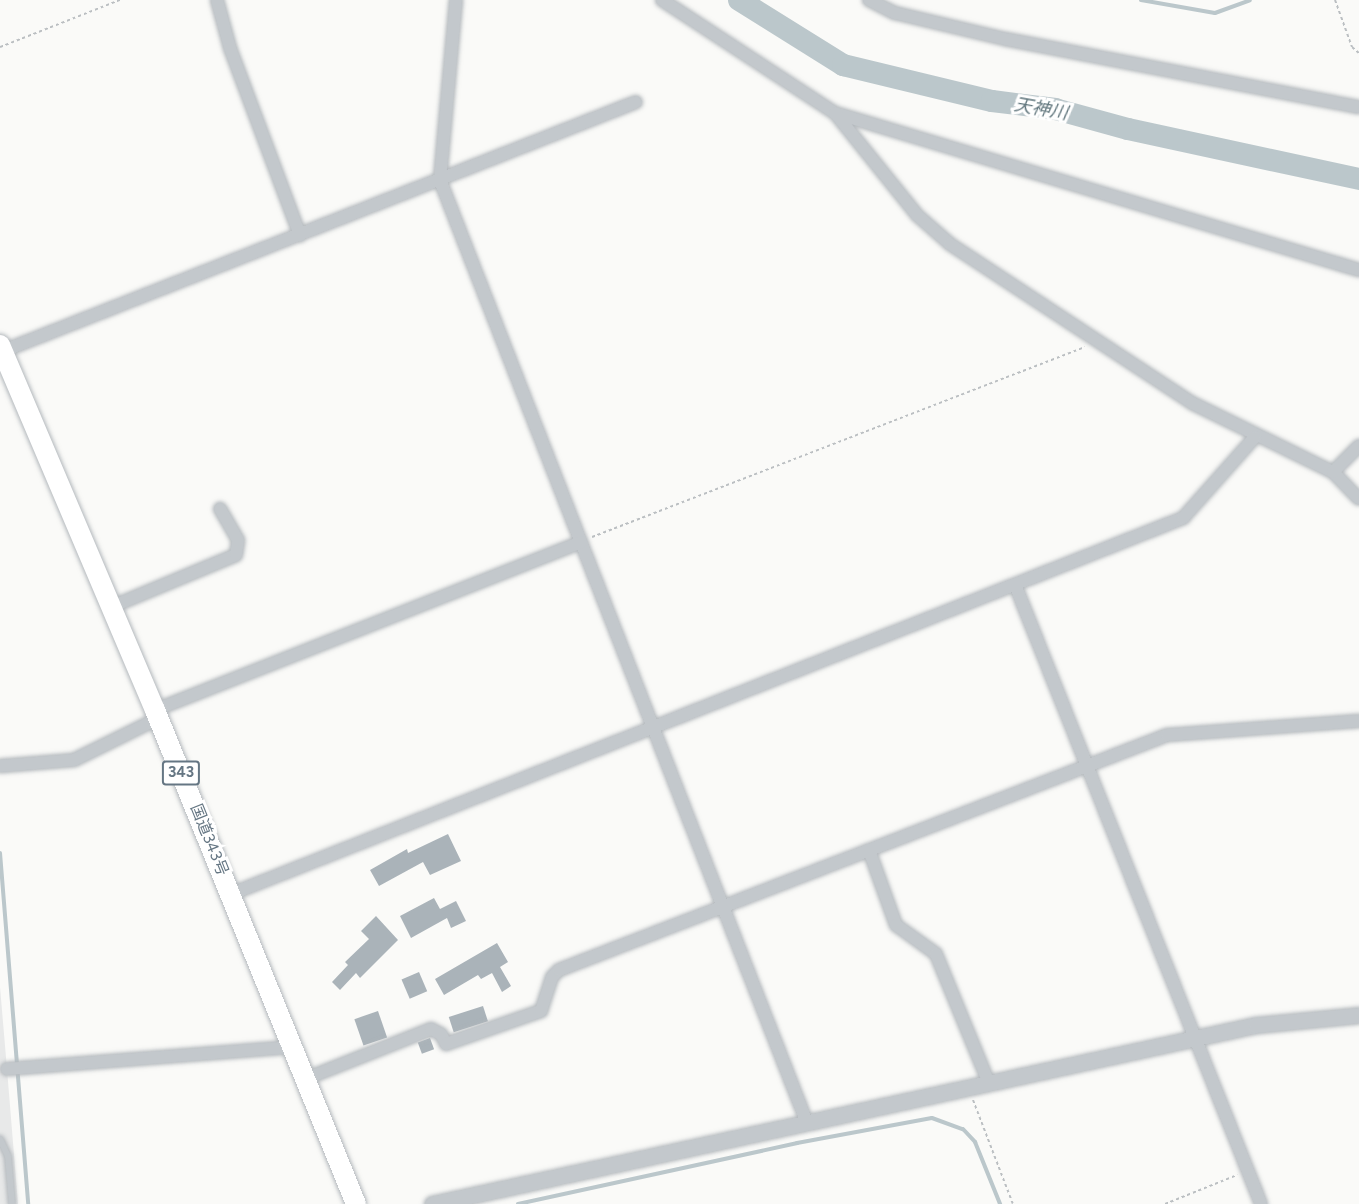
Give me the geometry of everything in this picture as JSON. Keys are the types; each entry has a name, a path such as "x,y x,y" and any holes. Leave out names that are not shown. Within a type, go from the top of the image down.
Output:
{"highway":[{"name":"国道343号","path":"1,348 157,714 356,1204"}],"street":[{"path":"217,0 230,48 300,235"},
{"path":"456,0 440,180 807,1123"},
{"path":"662,0 835,113 1359,270"},
{"path":"870,0 895,13 1005,39 1359,107"},
{"path":"1,348 300,235 636,102"},
{"path":"835,113 917,215 950,244 1101,340 1192,403 1255,437 1333,472 1359,499"},
{"path":"231,894 653,726 1016,587 1183,518 1255,437"},
{"path":"1333,472 1359,446"},
{"path":"111,607 236,555 238,540 220,510"},
{"path":"0,766 74,760 157,714 581,542"},
{"path":"1016,587 1085,767 1261,1204"},
{"path":"305,1079 431,1029 441,1034 446,1044 541,1011 548,1001 552,977 559,969 1167,735 1359,721"},
{"path":"869,850 896,925 936,954 989,1083"},
{"path":"432,1204 1266,1023 1359,1015"},
{"path":"3,1069 292,1047"}],"lane":[{"path":"0,1139 8,1156 12,1204"}],"path":[{"path":"0,47 120,0"},
{"path":"1335,0 1352,47 1359,53"},
{"path":"581,542 1101,340"},
{"path":"969,1088 1013,1204"},
{"path":"1165,1204 1248,1171"}],"shaded area":[{"path":"0,987 7,1069 18,1204 0,1204"}],"building":[{"path":"448,834 461,861 430,875 423,862 379,886 370,870 407,849 408,853"},
{"path":"434,898 440,909 456,901 466,921 451,928 447,918 411,938 400,916"},
{"path":"376,916 398,940 360,978 356,973 340,990 332,982 348,965 345,962 369,939 361,931"},
{"path":"497,943 508,962 500,967 511,986 502,992 492,973 481,979 478,975 444,995 435,979"},
{"path":"419,972 427,991 410,999 402,979"},
{"path":"483,1006 488,1021 454,1032 449,1017"},
{"path":"378,1011 387,1037 363,1046 354,1019"},
{"path":"430,1038 434,1049 422,1054 418,1042"}],"waterway":[{"name":"天神川","path":"739,0 843,65 992,101 1055,109 1128,129 1359,179"},
{"path":"1141,0 1215,13 1250,0"},
{"path":"0,853 28,1204"},
{"path":"518,1204 797,1143 932,1118 963,1129 975,1142 1000,1204"}]}
